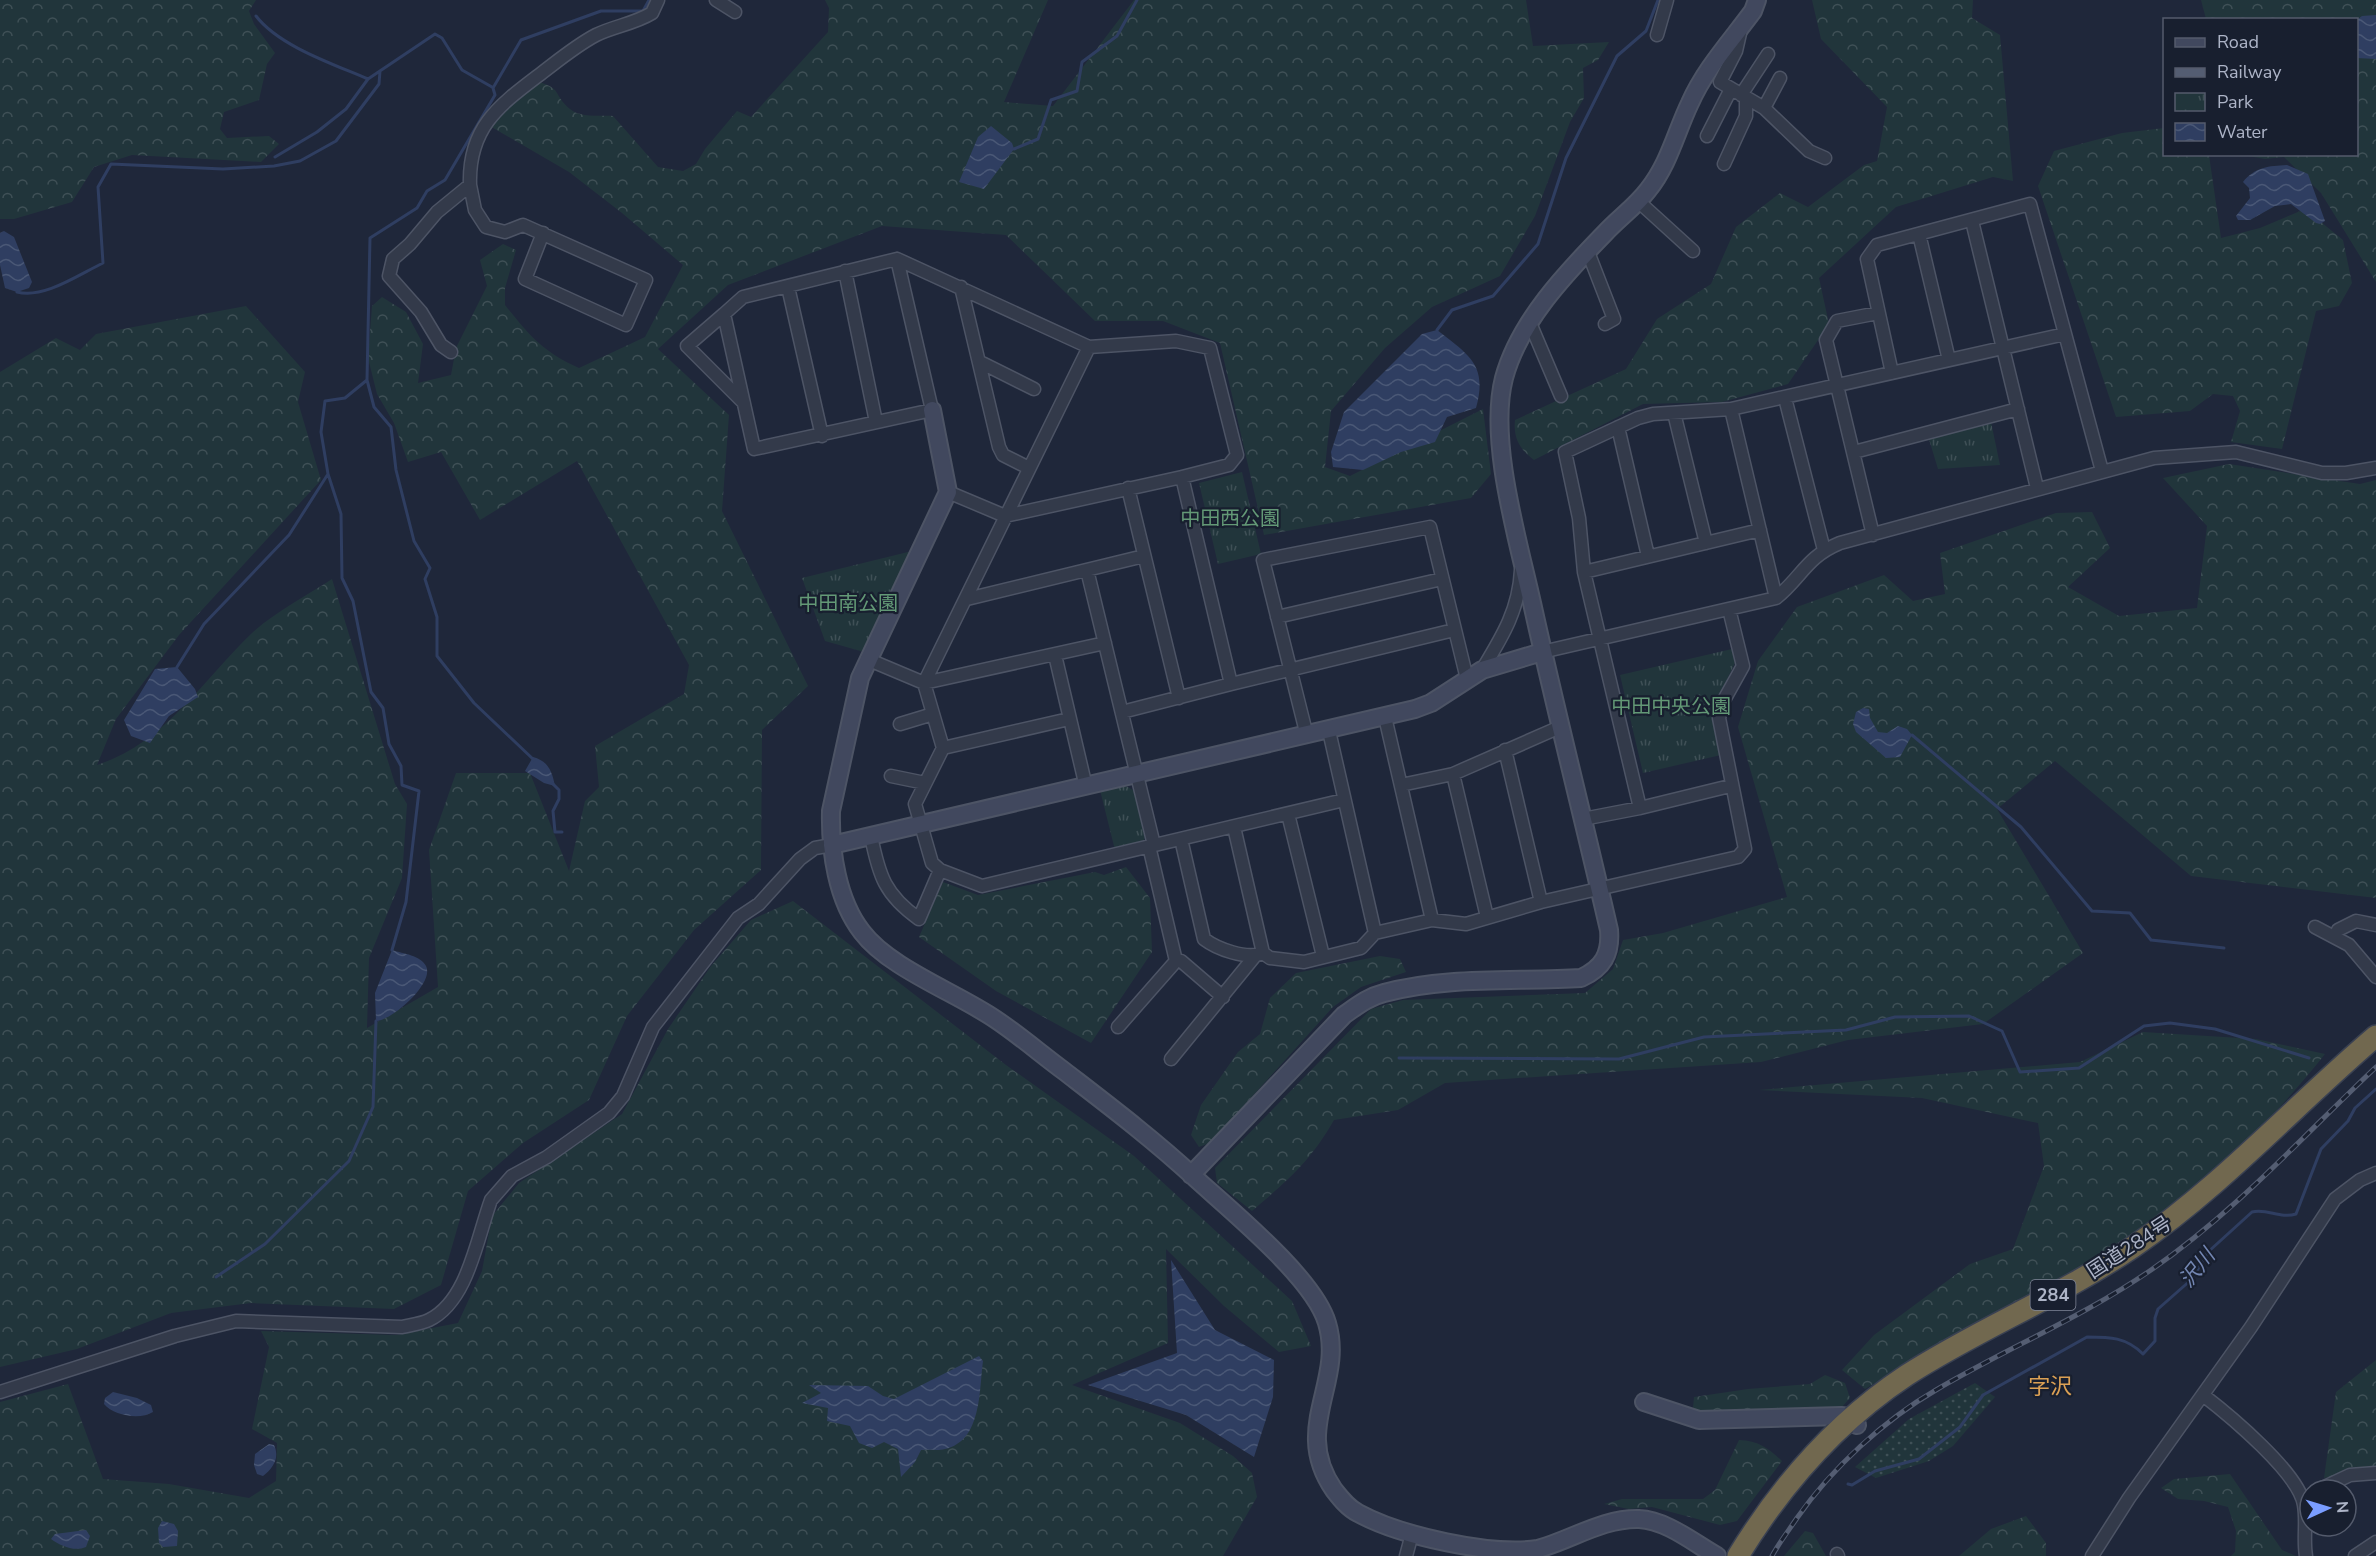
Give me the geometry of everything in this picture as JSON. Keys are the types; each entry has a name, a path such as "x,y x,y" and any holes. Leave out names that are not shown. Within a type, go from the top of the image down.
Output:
{"highway":[{"name":"国道284号","path":"1753,1556 1804,1480 1854,1422 1908,1375 2056,1294 2130,1249 2174,1218 2237,1165 2321,1083 2376,1036"},
{"name":"国道284号","path":"1738,1556 1790,1478 1831,1435 1910,1384 2090,1287 2174,1229 2241,1172 2376,1046"}],"street":[{"path":"543,233 525,279 626,325 646,280 543,233 523,225 505,232 486,228 475,210 470,186 470,167 481,132 497,107 593,37 652,13 658,0"},
{"path":"716,0 735,12"},
{"path":"1657,35 1667,0"},
{"path":"1191,1174 1344,1015 1364,1000 1383,993 1424,986 1581,978 1589,974 1607,957 1610,945 1599,889 1542,652 1522,557 1503,456 1499,418 1500,399 1509,363 1530,323 1588,252 1638,201 1664,166 1690,102 1710,68 1743,25 1757,0"},
{"path":"1743,25 1736,51 1720,82 1764,108 1809,151 1826,158"},
{"path":"1707,136 1768,54"},
{"path":"1764,108 1780,78"},
{"path":"1724,164 1746,116 1739,94"},
{"path":"451,352 441,345 421,312 389,276 393,259 411,244 437,212 470,186"},
{"path":"1638,201 1694,251"},
{"path":"1892,373 1867,259 1877,245 2030,204 2102,471"},
{"path":"1972,220 2037,488"},
{"path":"1919,234 1949,360"},
{"path":"1588,252 1614,319 1605,324"},
{"path":"897,259 932,410 948,492 867,659 854,703 831,812 832,845 846,904 862,932 879,950 996,1020 1090,1091 1191,1174 1301,1278 1319,1303 1328,1325 1329,1365 1315,1437 1318,1459 1326,1478 1354,1511 1412,1534 1484,1552 1517,1553 1542,1548 1604,1525 1639,1519 1654,1521 1669,1528 1717,1556"},
{"path":"744,402 687,346 743,297 897,259 1089,347 1176,341 1210,348 1237,455 1229,465 1005,516 948,492"},
{"path":"845,272 876,422"},
{"path":"788,287 822,436"},
{"path":"961,287 999,447 1003,455 1029,468"},
{"path":"1873,535 1826,340 1837,321 1878,313"},
{"path":"724,314 754,449 822,436 932,410"},
{"path":"1530,323 1560,396"},
{"path":"1640,808 1584,572 1579,518 1565,452 1638,418 1731,409 1839,387 2065,334"},
{"path":"1089,347 924,683 942,748 915,804 932,863 940,870 981,886 1344,800"},
{"path":"980,362 1034,389"},
{"path":"1785,398 1824,550"},
{"path":"1731,409 1776,598"},
{"path":"1854,452 2018,409"},
{"path":"1674,413 1706,543"},
{"path":"1618,427 1648,556"},
{"path":"0,1392 175,1336 236,1321 402,1327 429,1320 452,1302 463,1284 491,1200 500,1188 512,1176 555,1151 609,1113 623,1096 653,1027 738,918 759,904 800,859 815,848 1385,717 1431,703 1482,670 1542,652 1776,598 1787,589 1809,561 1824,550 2037,488 2154,458 2227,452 2263,457 2291,467 2322,472 2346,473 2376,468"},
{"path":"1182,477 1232,684"},
{"path":"1128,488 1179,698"},
{"path":"1307,736 1263,561 1430,527 1467,679"},
{"path":"1584,572 1760,530"},
{"path":"967,599 1144,556"},
{"path":"1482,670 1514,615 1522,557"},
{"path":"1087,570 1138,775 1176,961"},
{"path":"1277,617 1442,579"},
{"path":"1180,839 1204,939 1214,947 1304,962 1361,948 1375,933 1432,920 1466,924 1541,902 1738,857 1745,849 1730,786 1719,718 1724,700 1743,666 1729,609"},
{"path":"1122,712 1454,630"},
{"path":"867,659 924,683 1105,644"},
{"path":"1055,655 1086,787"},
{"path":"900,723 933,714"},
{"path":"1385,717 1432,920"},
{"path":"942,748 1069,719"},
{"path":"1401,785 1453,774 1560,727"},
{"path":"1329,730 1375,933"},
{"path":"1505,750 1541,902"},
{"path":"1453,774 1487,917"},
{"path":"891,776 925,783"},
{"path":"1583,819 1730,786"},
{"path":"1288,814 1323,956"},
{"path":"1233,826 1259,954"},
{"path":"871,836 878,870 888,892 900,906 920,919 940,870"},
{"path":"2338,930 2356,921 2376,925"},
{"path":"2315,927 2349,945 2376,977"},
{"path":"1171,1059 1259,954"},
{"path":"1176,961 1181,961 1224,997"},
{"path":"1118,1027 1176,961"},
{"path":"2092,1556 2129,1498 2203,1395 2335,1199 2361,1180 2376,1173"},
{"path":"2203,1395 2235,1420 2298,1487"},
{"path":"1644,1402 1699,1420 1854,1422"},
{"path":"2344,1478 2350,1475 2376,1473"},
{"path":"1406,1556 1412,1534"},
{"path":"2306,1538 2306,1556"},
{"path":"2355,1556 2376,1542"}],"green space":[{"path":"0,0 256,0 249,11 254,24 275,53 267,64 259,100 224,112 220,129 227,138 269,136 279,144 261,162 132,155 94,167 72,202 14,219 0,219"},
{"path":"825,0 1048,0 1004,102 1053,106 1134,0 1526,0 1533,46 1609,42 1598,60 1583,68 1584,98 1570,122 1535,216 1500,276 1432,307 1385,348 1331,411 1325,467 1350,476 1483,409 1491,474 1471,498 1264,535 1220,343 1163,321 1095,321 1006,235 882,226 728,285 658,349 729,415 722,511 808,686 762,730 761,870 694,930 627,1016 589,1100 523,1143 468,1191 441,1285 394,1309 251,1303 171,1313 77,1349 0,1367 0,372 56,338 80,350 96,334 246,306 305,372 298,402 321,480 179,635 116,719 97,765 143,742 182,708 261,625 332,579 395,784 407,804 402,878 369,958 367,1028 438,987 429,850 456,773 530,773 569,871 585,801 599,787 595,746 684,694 689,665 577,461 480,520 441,452 408,462 394,423 377,394 368,358 372,306 382,297 406,312 423,344 418,383 451,375 456,348 487,286 480,260 503,244 516,250 505,288 505,305 529,334 556,356 579,368 645,337 683,265 569,172 488,125 533,80 554,89 564,104 574,112 585,115 613,116 658,167 683,171 696,164 705,149 737,111 751,117 828,32 829,8"},
{"path":"1812,0 1973,0 1972,18 2000,35 2013,181 1993,177 1896,207 1819,278 1829,324 1788,384 1722,402 1643,404 1534,460 1518,443 1515,420 1626,369 1657,319 1711,284 1736,227 1780,193 1808,207 1864,165 1877,161 1887,107 1821,39"},
{"path":"2201,0 2376,0 2376,282 2321,193 2284,157 2265,159 2248,156 2358,156 2358,18 2206,18"},
{"path":"2163,128 2163,156 2209,156 2221,238 2260,228 2305,209 2343,240 2352,283 2339,306 2316,311 2282,449 2231,442 2240,411 2233,396 2213,394 2190,411 2116,417 2038,186 2054,151 2122,133"},
{"path":"1991,422 2000,465 1938,469 1928,436"},
{"path":"2229,464 2360,484 2376,480 2376,898 2191,876 2055,761 1997,809 2083,953 1983,1024 1848,1040 1761,1062 1445,1083 1398,1110 1334,1120 1298,1170 1252,1211 1217,1183 1215,1168 1371,1009 1403,1000 1585,993 1613,969 1623,940 1663,933 1787,897 1738,727 1758,661 1797,607 1884,575 1913,601 1945,594 1940,553 2056,513 2092,512 2110,548 2068,587 2119,616 2197,608 2207,526 2163,478"},
{"name":"中田西公園","path":"1242,472 1261,554 1218,564 1199,483"},
{"name":"中田南公園","path":"912,551 864,652 825,641 802,578"},
{"name":"中田中央公園","path":"1732,649 1735,663 1711,713 1721,755 1643,773 1620,675"},
{"path":"1126,786 1138,793 1147,834 1142,843 1115,850 1100,790"},
{"path":"1126,867 1150,898 1152,952 1091,1043 996,991 919,937 943,882 978,895 1095,872 1104,875"},
{"path":"793,901 1006,1065 1134,1156 1292,1301 1311,1346 1279,1352 1224,1306 1166,1249 1168,1343 1072,1385 1180,1423 1233,1456 1252,1473 1257,1497 1223,1556 0,1556 0,1402 68,1384 103,1479 169,1484 249,1498 276,1481 277,1443 252,1429 269,1347 261,1331 396,1335 458,1323 482,1271 492,1216 519,1183 622,1114 668,1029 711,966 751,920"},
{"path":"1380,956 1400,959 1406,972 1361,987 1333,1007 1210,1143 1199,1147 1191,1135 1201,1105 1238,1052 1260,1034 1270,998 1296,973"},
{"path":"2143,1032 2256,1039 2325,1054 2250,1138 2164,1211 2102,1254 1865,1389 1842,1370 1874,1335 1970,1264 2013,1249 2044,1166 2038,1123 1922,1098 1759,1090 2080,1062"},
{"path":"2376,1360 2376,1467 2324,1478 2336,1392"},
{"path":"1825,1375 1845,1383 1850,1398 1841,1408 1699,1414 1693,1408 1694,1397 1748,1389 1810,1384"},
{"path":"1975,1383 1995,1397 1953,1446 1929,1461 1876,1478 1855,1467 1909,1419"},
{"path":"1739,1440 1763,1446 1782,1461 1737,1521 1720,1525 1652,1507 1629,1509 1604,1504 1622,1499 1703,1499 1715,1490"},
{"path":"2230,1474 2282,1550 2296,1556 2231,1556 2235,1552 2236,1531 2228,1507 2204,1501 2178,1499 2161,1488 2174,1479"},
{"path":"2026,1516 2046,1543 2046,1556 1959,1556 1991,1529"},
{"path":"1805,1531 1813,1533 1826,1556 1784,1556"}],"water":[{"path":"2376,15 2376,59 2358,58 2358,19 2362,16"},
{"path":"991,126 1012,143 1014,149 984,189 959,182 978,137"},
{"path":"2287,165 2308,174 2325,221 2320,224 2316,223 2291,204 2275,206 2250,220 2238,220 2236,216 2250,198 2249,188 2243,182 2257,170"},
{"path":"4,231 14,237 32,282 29,288 17,292 5,288 0,265 0,233"},
{"path":"1437,330 1467,354 1473,362 1479,381 1476,408 1447,417 1435,442 1401,452 1363,470 1333,467 1331,452 1344,412 1422,334"},
{"path":"177,667 195,689 198,697 169,716 150,743 131,736 124,720 155,669"},
{"path":"1863,708 1869,709 1870,718 1878,732 1887,733 1898,726 1907,729 1912,735 1900,757 1886,758 1856,732 1853,724 1856,712"},
{"path":"533,757 548,767 555,786 544,783 525,771"},
{"path":"392,950 420,959 426,966 427,973 424,982 410,1000 391,1015 376,1021 375,993"},
{"path":"1171,1260 1215,1330 1274,1360 1273,1397 1254,1457 1186,1415 1088,1385 1177,1353"},
{"path":"979,1356 983,1361 979,1399 972,1425 966,1436 957,1444 945,1449 921,1450 915,1462 901,1477 898,1449 884,1442 872,1448 859,1443 850,1426 827,1421 828,1408 802,1403 821,1393 809,1385 868,1386 883,1396 894,1399"},
{"path":"113,1392 137,1398 151,1405 153,1412 141,1416 127,1416 108,1408 104,1404 105,1398"},
{"path":"269,1444 274,1445 276,1458 270,1470 263,1476 257,1474 254,1465 255,1454"},
{"path":"162,1521 174,1524 178,1531 177,1546 163,1547 159,1543 158,1528"},
{"path":"86,1530 90,1536 86,1547 77,1549 68,1547 51,1539 55,1534"}],"waterway":[{"path":"534,760 474,703 437,656 437,617 425,579 430,568 414,541 396,470 391,427 374,407 367,380 370,238 417,208 427,191 445,180 495,95 493,88 521,40 601,11 643,11 649,0"},
{"path":"1014,149 1038,139 1051,100 1077,91 1082,62 1117,36 1137,0"},
{"path":"1437,330 1452,310 1493,296 1538,244 1566,158 1617,56 1646,31 1658,0"},
{"path":"256,16 266,27 292,45 368,79"},
{"path":"275,157 317,132 346,109 368,79 435,34 442,38 462,70 492,87"},
{"path":"17,292 38,292 49,289 103,263 98,187 111,164 223,169 274,166 300,161 336,141 379,84 380,71"},
{"path":"177,667 204,624 289,535 328,474 321,432 325,401 345,398 367,380"},
{"path":"328,474 341,514 342,578 353,601 371,692 383,708 389,744 401,766 402,785 419,791 406,902 392,950"},
{"path":"1912,735 2021,827 2092,911 2130,913 2151,940 2224,948"},
{"path":"553,784 559,790 559,799 553,811 555,832 562,832"},
{"path":"1399,1058 1619,1059 1704,1037 1846,1030 1895,1017 1969,1016 2002,1031 2020,1072 2079,1068 2144,1026 2170,1023 2215,1029 2309,1058"},
{"path":"216,1277 265,1244 349,1161 373,1107 376,1021"},
{"name":"沢川","path":"1848,1484 1852,1485 1875,1471 1919,1459 1960,1427 1983,1395 2087,1337 2124,1341 2143,1354 2155,1341 2155,1318 2158,1309 2192,1279 2208,1252 2252,1212 2296,1214 2321,1149 2348,1121 2355,1108 2376,1089"}],"railway":[{"path":"1772,1556 1797,1518 1826,1481 1878,1430 1936,1390 2099,1303 2151,1270 2240,1199 2376,1067"}],"district":[{"name":"字沢","path":"2050,1386"}]}
